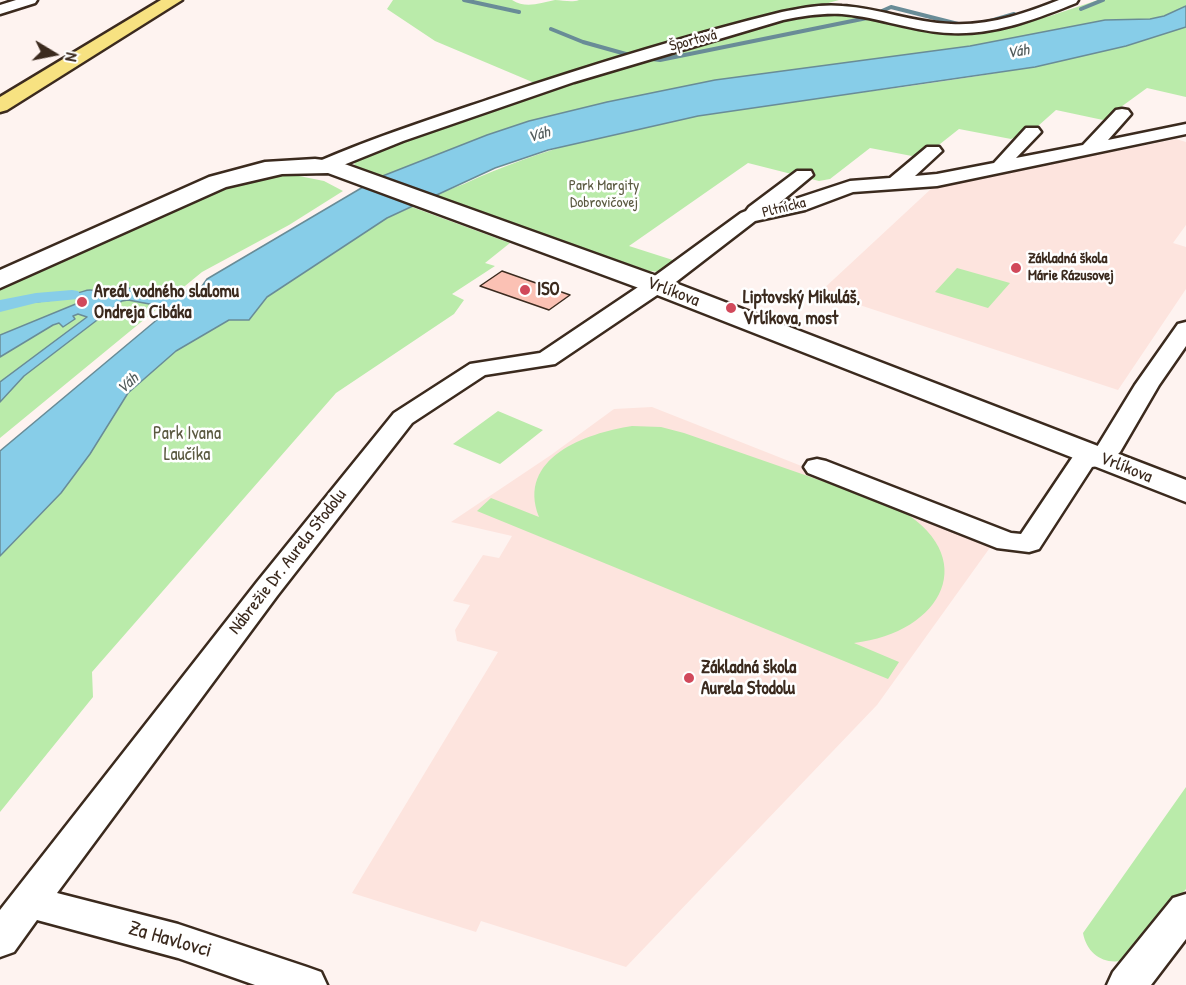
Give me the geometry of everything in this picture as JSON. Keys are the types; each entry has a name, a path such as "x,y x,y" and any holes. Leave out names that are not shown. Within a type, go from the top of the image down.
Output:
{"highway":[{"path":"0,92 151,0"},
{"path":"0,106 172,0"}],"street":[{"path":"0,10 30,0"},
{"name":"Športová","path":"324,166 354,153 546,84 621,61 797,14 862,5 917,25 962,30 1015,21 1071,0"},
{"path":"1089,149 1122,114"},
{"name":"Pltnícka","path":"656,285 748,217 798,206 850,187 937,180 1186,129"},
{"path":"999,169 1006,158 1032,132"},
{"path":"896,183 933,151"},
{"path":"0,280 219,181 262,170 324,166"},
{"name":"Vrlíkova","path":"324,166 460,212 656,285 1186,492"},
{"path":"748,217 804,175"},
{"name":"Nábrežie Dr. Aurela Stodolu","path":"0,940 267,589 403,418 478,369 548,359 656,285"},
{"path":"818,467 1007,542 1029,543 1083,461 1099,458 1107,452 1149,382 1186,329"},
{"name":"Za Havlovci","path":"30,902 177,941 306,985"},
{"path":"1127,985 1186,910"}],"shaded area":[{"name":"Základná škola Márie Rázusovej","path":"1176,139 1186,142 1186,225 1173,243 1186,247 1186,289 1118,390 820,292 932,188"},
{"name":"Základná škola Aurela Stodolu","path":"652,407 994,542 877,705 626,967 481,921 476,932 352,893 498,652 457,641 455,630 470,605 453,601 483,555 499,558 512,536 451,522 551,455 614,409"}],"green space":[{"path":"393,0 512,0 528,5 555,0 839,0 537,84 435,41 387,9"},
{"path":"1098,0 1186,0 1186,6 1164,16 1150,19 1105,20 970,46 716,80 607,102 487,135 380,177 357,168 354,164 361,156 546,87 796,16 851,14 938,34 932,27 963,28 1035,13 1047,17"},
{"name":"Park Margity Dobrovičovej","path":"1186,27 1186,97 1147,88 1103,120 1056,110 1038,126 1011,139 959,129 940,144 912,156 870,148 830,179 819,181 748,163 629,246 679,262 661,272 649,271 435,196 522,160 581,141 642,126 765,105 1011,71 1099,52"},
{"name":"Areál vodného slalomu Ondreja Cibáka","path":"284,173 324,181 343,191 289,225 202,272 0,438 0,287 29,277 229,183"},
{"name":"Park Ivana Laučíka","path":"412,207 510,243 485,263 495,266 452,294 464,300 454,314 336,393 92,672 93,697 0,812 0,556 61,493 90,454 128,393 176,351 229,320 249,320 267,297 387,218"},
{"path":"957,268 1010,283 988,308 935,292"},
{"path":"498,411 543,430 500,464 453,444"},
{"path":"632,426 661,427 684,433 894,506 922,526 939,547 945,569 941,589 929,608 910,624 885,636 854,643 899,662 888,679 477,511 491,498 539,517 535,496 537,479 546,464 576,442"},
{"path":"1186,787 1186,889 1128,959 1105,960 1093,953 1083,933"}],"water":[{"name":"Váh","path":"1186,6 1186,27 1126,46 1035,67 698,116 548,150 495,168 387,218 267,297 249,320 229,320 176,351 128,393 90,454 61,493 0,556 0,451 171,308 128,300 122,301 24,376 0,402 0,382 87,317 78,314 73,316 75,319 63,327 59,323 53,325 0,357 0,335 83,301 79,297 35,302 41,298 51,294 143,287 172,292 200,289 207,279 380,177 529,121 715,80 970,46 1105,20 1150,19 1164,16"}],"building":[{"name":"ISO","path":"502,271 570,295 549,310 480,286"}],"waterway":[{"path":"464,0 519,12"},
{"path":"1081,9 1103,0"},
{"path":"882,11 891,7 966,26"},
{"path":"980,24 1014,14"},
{"path":"644,58 660,60 867,18"},
{"path":"551,29 583,42 633,56"},
{"path":"0,306 36,298 72,295"}],"place":[{"name":"Základná škola Márie Rázusovej","path":"1016,268"},
{"name":"ISO","path":"525,290"},
{"name":"Areál vodného slalomu Ondreja Cibáka","path":"82,302"},
{"name":"Liptovský Mikuláš, Vrlíkova, most","path":"731,308"},
{"name":"Základná škola Aurela Stodolu","path":"689,678"}]}
